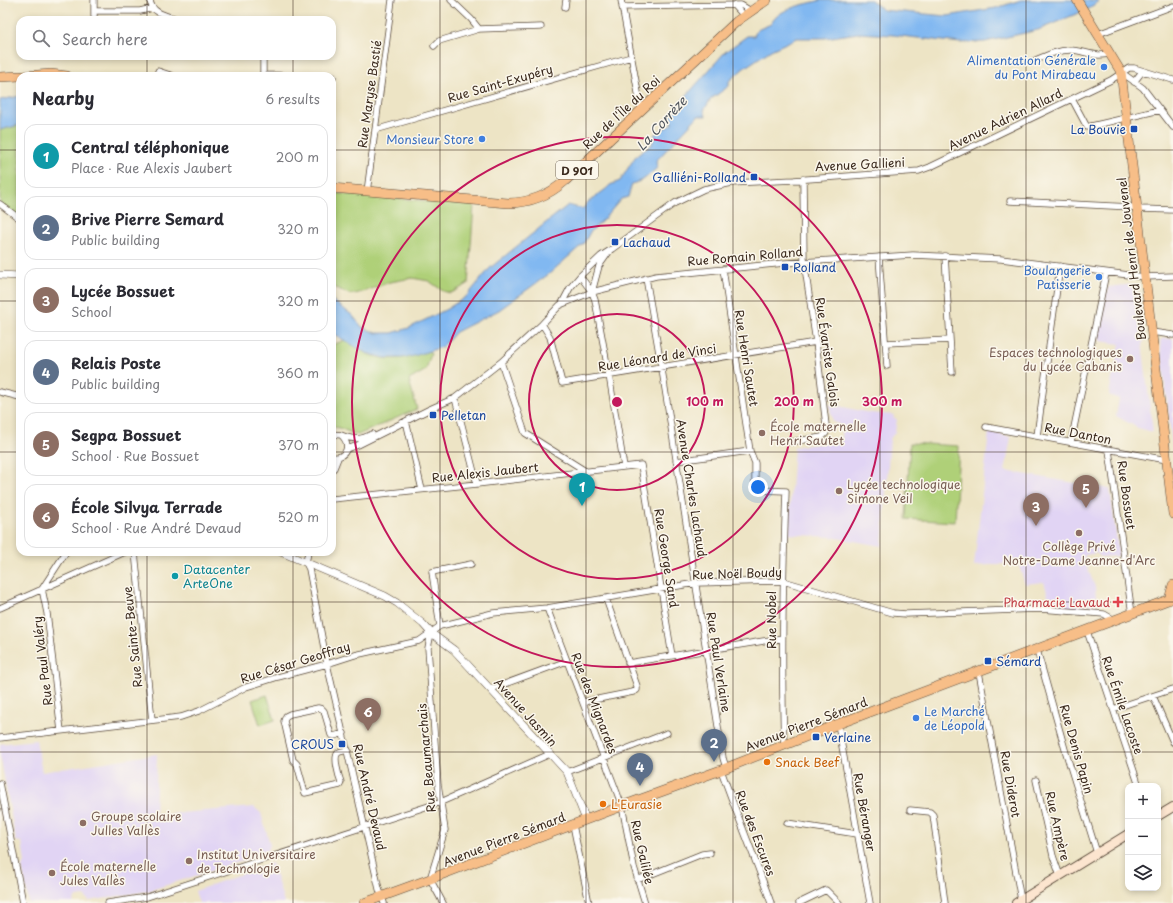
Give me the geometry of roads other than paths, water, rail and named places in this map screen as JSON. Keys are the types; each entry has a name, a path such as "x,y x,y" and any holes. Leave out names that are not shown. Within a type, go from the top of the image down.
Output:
{"main road":[{"name":"Rue de l'Île du Roi","path":"336,188 508,203 531,200 547,194 560,186 641,109 747,14 767,0"},
{"path":"1077,0 1121,72"},
{"name":"Boulevard Henri de Jouvenel","path":"1121,72 1173,514"},
{"path":"0,77 16,76"},
{"path":"1171,599 1173,585"},
{"name":"Avenue Pierre Sémard","path":"364,903 382,900 622,806 1171,599"},
{"path":"1161,814 1173,807"},
{"path":"1019,901 1125,836"}],"street":[{"path":"94,0 94,14 140,12 153,8"},
{"path":"150,0 153,8 159,13 168,16"},
{"name":"Rue Maryse Bastié","path":"367,192 392,0"},
{"path":"451,0 479,29"},
{"path":"564,7 566,0"},
{"path":"620,0 641,109"},
{"path":"622,7 740,2 747,14"},
{"path":"734,3 747,14"},
{"path":"1098,34 1173,6"},
{"path":"434,46 440,40 479,29 541,27"},
{"path":"1033,61 1050,54 1066,50 1105,56 1110,53"},
{"name":"Rue Saint-Exupéry","path":"375,130 631,57"},
{"path":"263,60 263,72"},
{"path":"1173,80 1129,68 1121,72 1143,88 1173,127"},
{"name":"Avenue Adrien Allard","path":"919,171 1111,80 1121,72"},
{"path":"1134,82 1141,73 1148,72"},
{"path":"1072,99 1087,127 1160,110"},
{"name":"Avenue Gallieni","path":"560,305 570,288 580,276 601,256 675,202 704,189 732,183 919,171"},
{"name":"Rue Évariste Galois","path":"791,442 816,438 826,433 823,392 804,261 802,179"},
{"path":"1010,201 1173,210"},
{"path":"0,204 16,216"},
{"path":"592,292 599,266 612,249"},
{"name":"Rue Romain Rolland","path":"346,449 358,445 455,398 501,362 560,305 592,292 646,278 682,272 804,261 913,255 1001,259 1145,277 1173,276"},
{"path":"945,256 952,372"},
{"path":"879,257 887,366"},
{"path":"1038,436 1060,266"},
{"name":"Rue Henri Sautet","path":"722,269 750,451"},
{"path":"1071,442 1106,273"},
{"path":"0,275 16,276"},
{"path":"580,276 592,292 595,300 624,467"},
{"name":"Avenue Charles Lachaud","path":"646,278 696,583"},
{"name":"Rue Léonard de Vinci","path":"542,324 550,337 562,383 816,342"},
{"path":"1151,332 1163,336 1173,335"},
{"path":"886,343 950,340"},
{"path":"501,362 525,433 587,472"},
{"path":"0,392 16,397"},
{"path":"455,398 477,484"},
{"path":"406,421 422,490"},
{"name":"Rue Romain Rolland","path":"336,434 357,440 393,427"},
{"name":"Rue Danton","path":"986,427 1166,460"},
{"path":"336,457 342,455 346,449 347,443 341,435"},
{"name":"Rue Bossuet","path":"1109,450 1132,614"},
{"path":"676,461 750,451"},
{"name":"Rue Nobel","path":"750,451 756,463 755,485 758,490 786,491 782,581 782,692 784,746"},
{"name":"Rue Alexis Jaubert","path":"336,499 641,465"},
{"name":"Rue George Sand","path":"641,465 672,656"},
{"path":"42,589 63,556"},
{"path":"0,608 116,556"},
{"name":"Rue Sainte-Beuve","path":"134,556 152,720"},
{"name":"Avenue Jasmin","path":"291,556 385,596 423,624 430,632 454,650 567,772 586,820"},
{"path":"306,562 307,556"},
{"name":"Rue André Devaud","path":"306,562 309,569 327,664 382,900"},
{"path":"440,626 432,572 471,564"},
{"name":"Rue Noël Boudy","path":"430,632 440,626 493,613 547,608 696,583 782,581 893,613 906,614 1054,609 1104,614 1111,618 1112,622"},
{"name":"Rue Paul Verlaine","path":"696,583 723,758 723,769"},
{"name":"Rue Paul Valéry","path":"42,589 47,613 61,731"},
{"path":"584,702 633,692 636,690 637,686 606,599"},
{"name":"Rue des Mignardes","path":"547,608 584,702 622,806"},
{"name":"Rue Émile Lacoste","path":"1087,631 1138,783"},
{"name":"Rue César Geoffray","path":"0,738 181,717 199,711 246,687 354,655 419,641 430,632"},
{"name":"Rue Beaumarchais","path":"430,632 428,648 438,784 445,830 430,880"},
{"path":"628,663 782,638"},
{"name":"Rue Denis Papin","path":"1038,650 1066,753 1097,854"},
{"path":"491,689 567,661"},
{"name":"Rue Diderot","path":"979,672 1019,901"},
{"path":"1113,709 1173,690"},
{"path":"1153,696 1173,742"},
{"path":"344,733 334,736 331,735 324,711 318,708 290,714 286,716 284,721 294,760 297,764 305,793 340,785 341,782 336,755 338,752 348,750"},
{"name":"Rue Béranger","path":"838,724 870,903"},
{"path":"567,772 667,733"},
{"path":"108,903 147,897 441,802 550,754"},
{"name":"Rue des Escures","path":"723,769 738,817 771,903"},
{"name":"Rue Ampère","path":"1036,780 1053,856 1060,876"},
{"path":"0,783 23,903"},
{"name":"Rue Galilée","path":"622,806 637,880 645,903"},
{"path":"910,810 930,812 933,815 945,903"},
{"path":"787,823 857,834"},
{"path":"573,825 590,903"},
{"path":"637,880 702,854 710,853"},
{"path":"430,880 443,903"},
{"path":"799,903 826,890 839,903"}],"water":[{"path":"821,0 871,0 883,10 947,16 996,8 1021,0 1100,0 1088,9 1038,30 985,42 960,43 893,35 858,33 825,38 797,38 771,50 744,68 729,81 729,86 711,99 704,110 706,116 698,116 656,161 657,168 643,180 632,184 628,197 621,199 603,220 590,232 584,243 549,274 499,310 456,332 442,347 414,356 385,358 366,353 336,335 336,303 352,315 362,327 376,333 392,333 409,328 447,309 467,296 490,268 568,205 583,209 587,203 610,185 620,181 635,157 652,144 655,134 672,124 671,113 725,52 747,36 754,36 757,30 771,24 775,18 786,10"},
{"path":"16,97 16,126 0,130 0,100"}],"place":[{"name":"Alimentation Générale du Pont Mirabeau","path":"1104,67"},
{"name":"La Bouvie","path":"1134,129"},
{"name":"Monsieur Store","path":"482,139"},
{"name":"Galliéni-Rolland","path":"754,177"},
{"name":"Lachaud","path":"615,242"},
{"name":"Rolland","path":"785,267"},
{"name":"Boulangerie Patisserie","path":"1099,277"},
{"name":"Espaces technologiques du Lycée Cabanis","path":"1130,359"},
{"name":"Pelletan","path":"433,415"},
{"name":"École maternelle Henri Sautet","path":"762,433"},
{"name":"Lycée technologique Simone Veil","path":"839,491"},
{"name":"Central téléphonique","path":"582,506"},
{"name":"Segpa Bossuet","path":"1086,508"},
{"name":"Lycée Bossuet","path":"1036,526"},
{"name":"Collège Privé Notre-Dame Jeanne-d'Arc","path":"1079,533"},
{"name":"Datacenter ArteOne","path":"175,576"},
{"name":"Pharmacie Lavaud","path":"1118,602"},
{"name":"Sémard","path":"988,661"},
{"name":"Le Marché de Léopold","path":"916,718"},
{"name":"École Silvya Terrade","path":"368,731"},
{"name":"Verlaine","path":"816,737"},
{"name":"CROUS","path":"342,744"},
{"name":"Brive Pierre Semard","path":"714,762"},
{"name":"Snack Beef","path":"767,762"},
{"name":"Relais Poste","path":"640,786"},
{"name":"L'Eurasie","path":"603,804"},
{"name":"Groupe scolaire Julles Vallès","path":"83,823"},
{"name":"Institut Universitaire de Technologie","path":"189,861"},
{"name":"École maternelle Jules Vallès","path":"52,873"}],"water label":[{"name":"La Corrèze","path":"661,123"}]}
